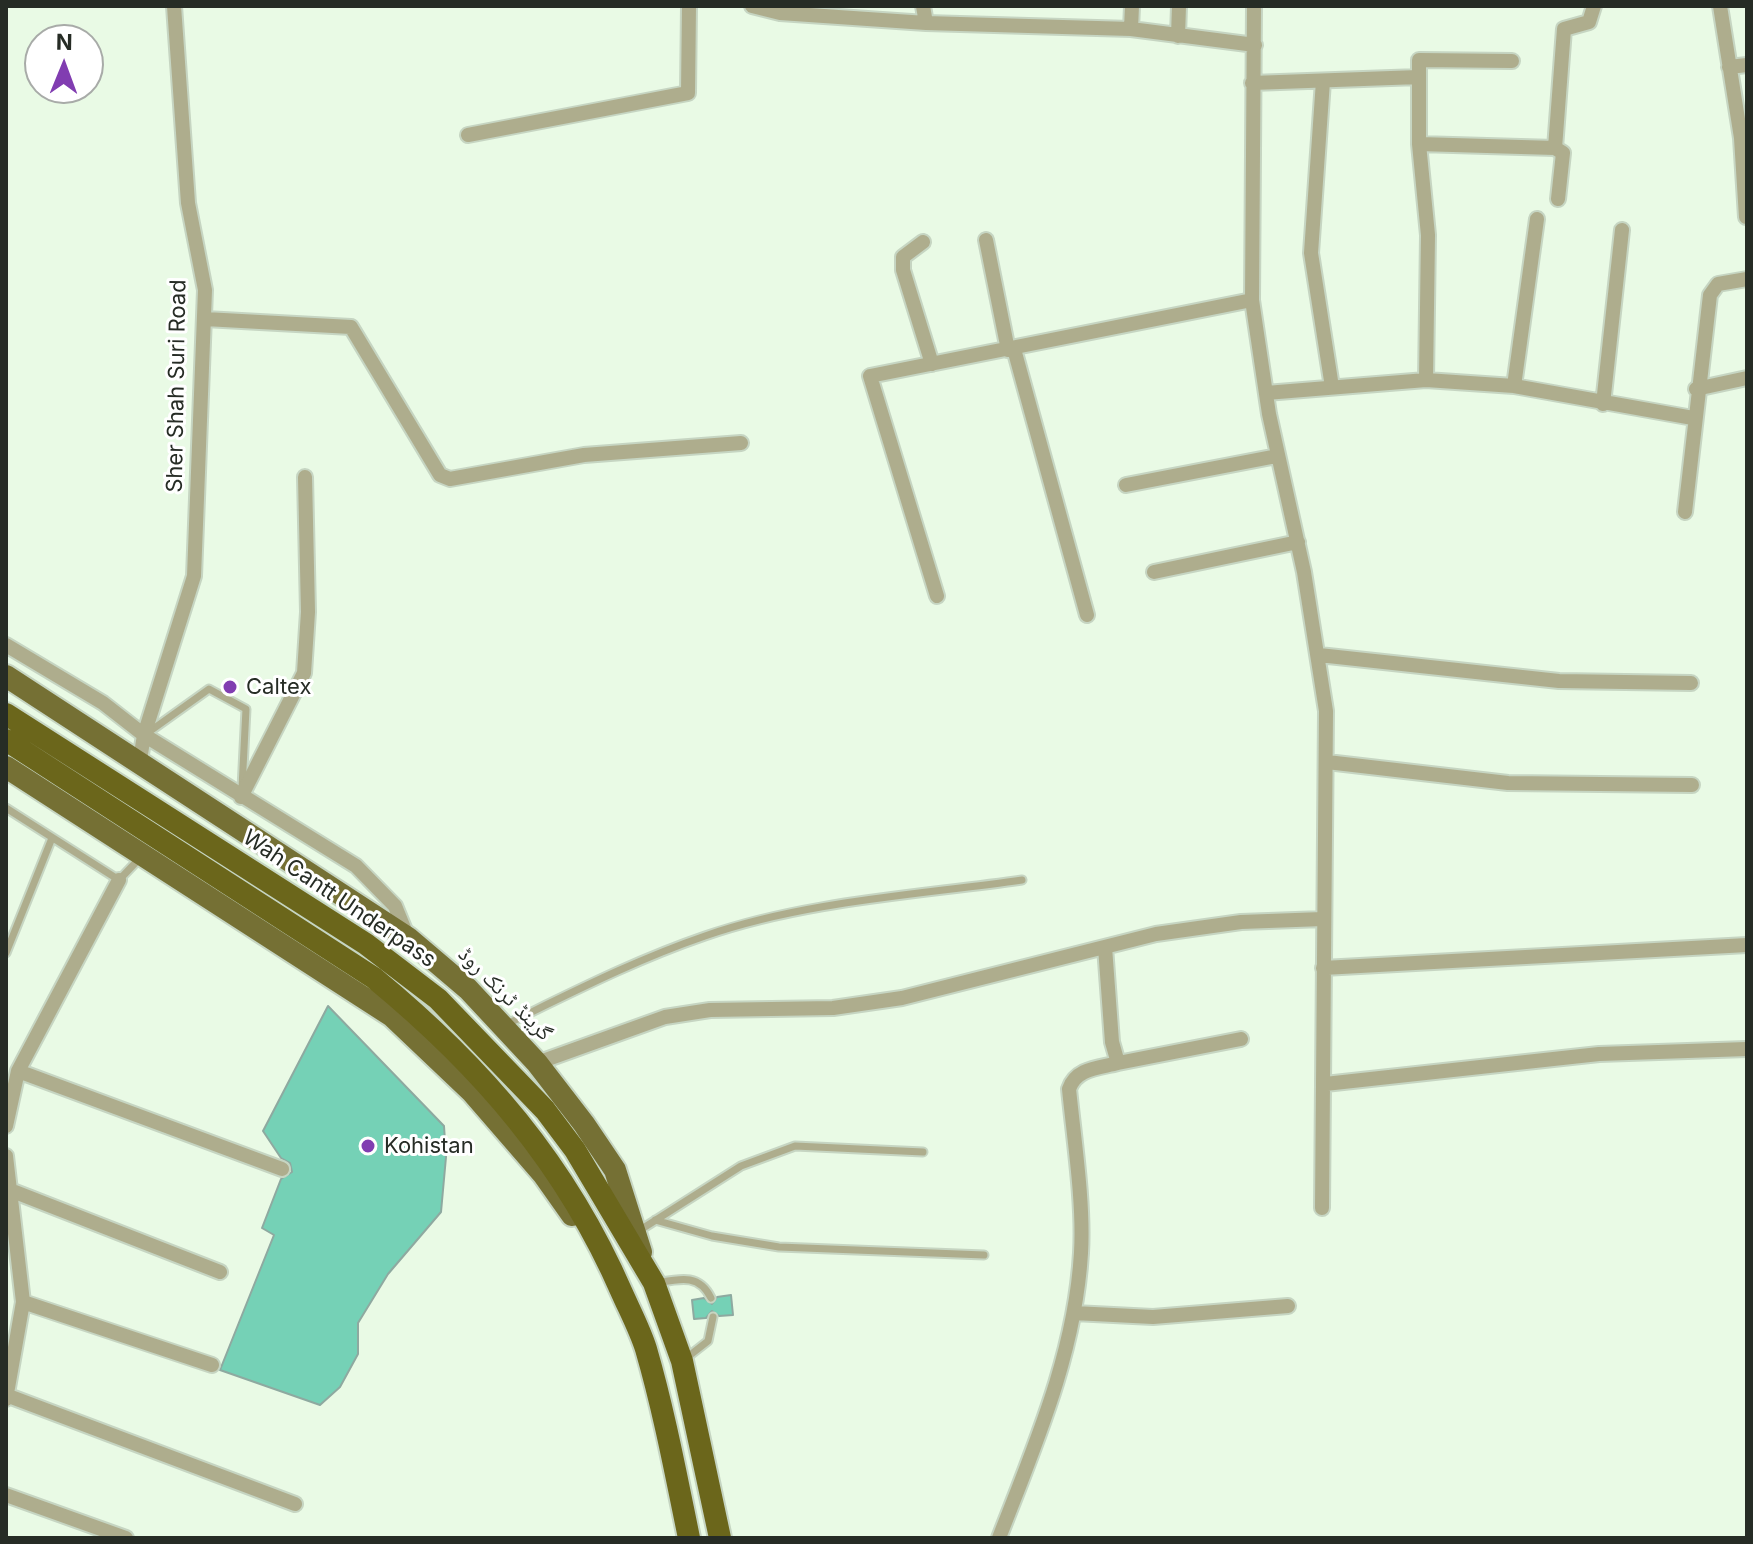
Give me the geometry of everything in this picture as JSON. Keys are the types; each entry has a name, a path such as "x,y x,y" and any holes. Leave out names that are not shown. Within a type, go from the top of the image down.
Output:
{"highway":[{"name":"Wah Cantt Underpass","path":"6,714 366,944 438,999 545,1110 575,1150 650,1273"},
{"name":"Wah Cantt Underpass","path":"6,740 303,928 374,978 428,1023 543,1150 586,1217 614,1274"},
{"name":"گرینڈ ٹرنک روڈ","path":"650,1273 682,1361 720,1538"},
{"path":"614,1274 645,1346 689,1538"}],"main road":[{"name":"گرینڈ ٹرنک روڈ","path":"6,676 140,760 408,938 468,989 537,1063 615,1170 650,1273"},
{"path":"6,767 392,1016 437,1056 543,1174 614,1274"}],"street":[{"name":"Sher Shah Suri Road","path":"140,760 144,735 194,576 205,290 188,203 174,6"},
{"path":"468,135 688,93 689,6"},
{"path":"752,6 780,13 926,23 1131,29 1255,45"},
{"path":"923,6 926,23"},
{"path":"1131,29 1132,6"},
{"path":"1178,36 1179,6"},
{"path":"1254,6 1252,300 1277,456 1298,542 1326,711 1322,1208"},
{"path":"1555,148 1564,29 1589,22 1594,6"},
{"path":"1720,6 1744,138 1746,217"},
{"path":"1426,380 1428,235 1419,144 1419,60 1512,61"},
{"path":"1729,67 1747,65"},
{"path":"1252,83 1419,77"},
{"path":"1323,81 1311,253 1332,387"},
{"path":"1419,144 1555,148 1563,153 1558,199"},
{"path":"1514,386 1537,219"},
{"path":"1603,404 1622,230"},
{"path":"986,240 1011,350 1087,615"},
{"path":"923,242 903,257 903,270 932,364"},
{"path":"1685,512 1696,389 1710,295 1718,284 1747,279"},
{"path":"937,596 870,376 1252,300"},
{"path":"205,319 351,327 440,475 450,479 584,455 741,443"},
{"path":"1696,389 1747,378"},
{"path":"1266,393 1426,380 1514,386 1693,418"},
{"path":"1126,485 1277,456"},
{"path":"241,797 304,673 308,612 305,477"},
{"path":"1154,572 1298,542"},
{"path":"6,645 103,703 144,735 241,797 356,866 395,906 408,938"},
{"path":"1319,655 1559,681 1691,683"},
{"path":"1327,762 1508,783 1692,785"},
{"path":"7,1120 18,1071 119,880"},
{"path":"537,1063 665,1017 710,1010 833,1008 902,998 1156,934 1241,922 1323,919"},
{"path":"1323,968 1747,945"},
{"path":"1105,947 1112,1042 1118,1063"},
{"path":"999,1538 1061,1374 1074,1313 1081,1251 1069,1089 1072,1079 1081,1072 1118,1063 1241,1039"},
{"path":"1325,1084 1599,1054 1747,1049"},
{"path":"18,1071 282,1169"},
{"path":"6,1156 23,1302 6,1396 295,1504"},
{"path":"10,1190 220,1272"},
{"path":"23,1302 212,1365"},
{"path":"1074,1313 1153,1317 1288,1306"},
{"path":"6,1495 126,1538"}],"lane":[{"path":"144,735 209,689 246,709 241,797"},
{"path":"6,808 119,880 142,856"},
{"path":"6,953 52,838"},
{"path":"503,1026 620,968 708,935 814,910 1022,880"},
{"path":"635,1233 741,1166 795,1146 923,1152"},
{"path":"655,1220 712,1236 779,1247 984,1255"},
{"path":"650,1273 695,1280 705,1286 711,1298"},
{"path":"682,1361 708,1341 713,1317"}],"building":[{"path":"328,1006 444,1126 446,1157 441,1212 388,1274 358,1323 358,1354 340,1387 320,1405 220,1370 274,1235 262,1228 281,1179 292,1172 290,1163 281,1158 263,1131"},
{"path":"731,1295 733,1315 719,1316 712,1311 706,1318 694,1319 692,1300 704,1298 712,1304 717,1297"}],"place":[{"name":"Caltex","path":"230,687"},
{"name":"Kohistan","path":"368,1146"}]}
